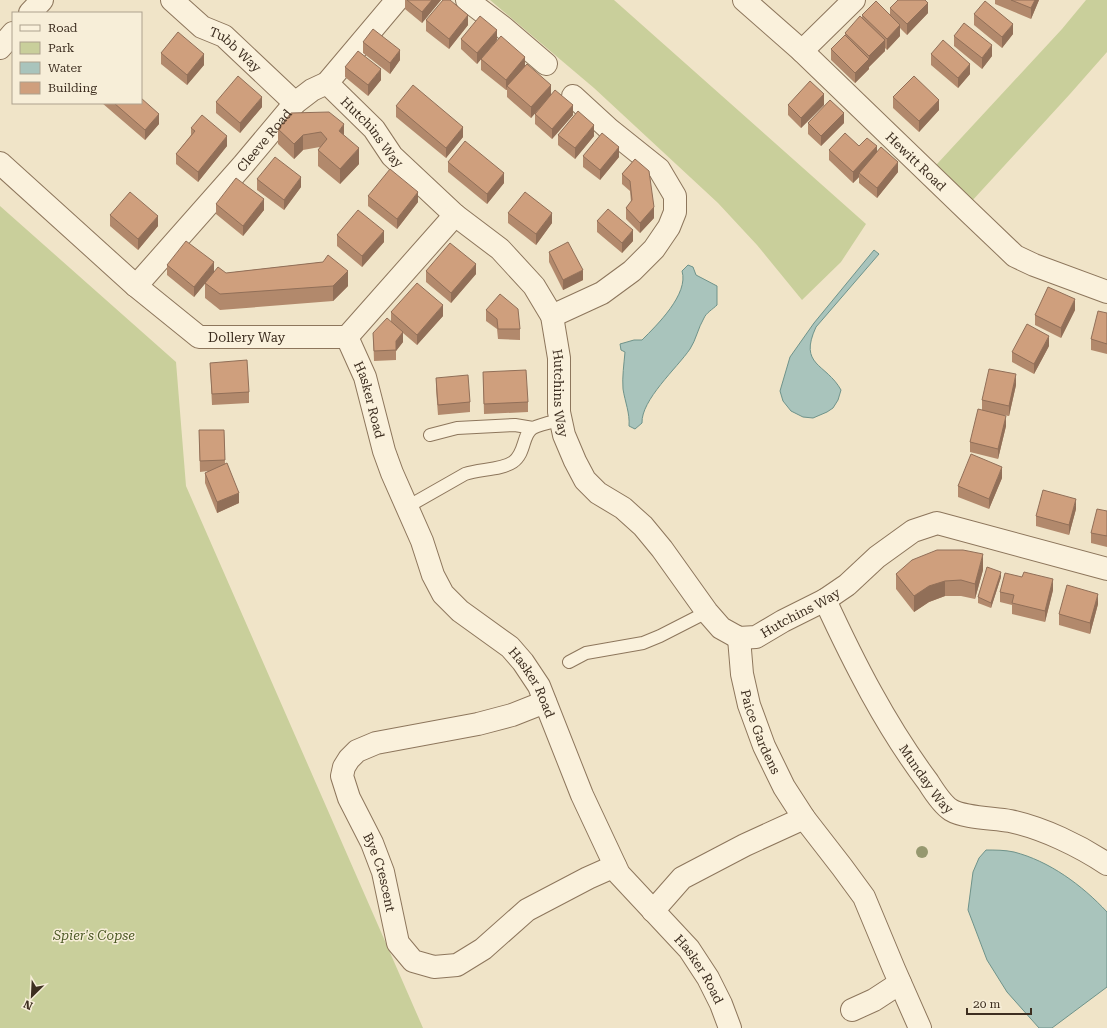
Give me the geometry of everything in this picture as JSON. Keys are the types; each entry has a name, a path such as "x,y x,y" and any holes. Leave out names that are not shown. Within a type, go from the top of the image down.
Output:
{"street":[{"path":"31,12 42,0"},
{"name":"Tubb Way","path":"172,0 202,27 224,36 295,103"},
{"name":"Cleeve Road","path":"136,286 243,165 295,103 312,90 326,83 397,0"},
{"path":"467,0 504,28 546,64"},
{"name":"Hewitt Road","path":"744,0 802,50 1015,256 1107,292"},
{"path":"802,50 854,0"},
{"path":"0,48 12,34"},
{"name":"Hutchins Way","path":"326,83 374,129 392,156 455,215 500,249 534,286 552,316 559,358 560,420 564,436 585,480 598,493 623,508 643,526 662,549 707,612 721,628 738,638 756,637 825,600 848,585 877,557 913,531 937,523 1107,569"},
{"path":"552,316 602,293 632,271 654,249 669,227 675,212 674,196 659,169 609,129 573,96"},
{"name":"Dollery Way","path":"0,163 136,286 199,337 347,337"},
{"path":"347,337 455,215"},
{"name":"Hasker Road","path":"347,337 366,377 384,451 392,473 422,541 433,575 443,594 460,610 510,647 539,686 582,795 619,874 689,949 708,978 721,1004 730,1028"},
{"name":"Munday Way","path":"825,600 847,648 907,754 950,810 962,814 1012,822 1045,832 1080,847 1107,864"},
{"name":"Paice Gardens","path":"738,638 742,674 749,705 767,753 784,787 804,818 864,897 920,1028"},
{"name":"Bye Crescent","path":"545,702 512,715 478,724 376,743 357,751 344,766 342,776 349,798 372,843 383,872 398,943 413,961 434,967 457,965 483,949 527,910 588,878 615,866"},
{"path":"653,911 682,878 745,844 804,818"},
{"path":"852,1010 874,1000 900,983"}],"lane":[{"path":"430,435 457,428 515,425 533,428 560,420"},
{"path":"407,507 465,474 505,466 512,463 521,454 526,438 533,428"},
{"path":"569,662 586,653 636,646 707,612"}],"green space":[{"path":"490,0 614,0 866,224 841,262 802,300 757,245 718,203 594,88"},
{"path":"1086,0 1107,0 1107,52 960,214 925,177 1062,29"},
{"name":"Spier's Copse","path":"0,206 176,362 186,486 423,1028 0,1028"}],"water":[{"path":"874,250 879,254 816,327 811,340 810,350 812,357 816,363 835,381 841,390 838,400 833,408 827,412 813,418 803,417 791,411 783,401 780,391 790,357 814,323"},
{"path":"688,265 693,267 696,275 717,286 717,305 705,316 690,349 653,394 643,414 642,423 635,429 629,426 628,412 623,389 625,352 621,350 620,344 634,340 642,340 663,318 681,289 683,280 682,271"},
{"path":"986,850 1004,850 1014,852 1040,861 1064,875 1087,892 1107,912 1107,987 1052,1028 1039,1028 1007,992 987,960 968,910 973,872 979,858"}],"building":[{"path":"407,0 432,0 422,12"},
{"path":"443,0 450,0 468,15 449,39 426,20"},
{"path":"898,0 925,0 928,3 907,24 890,8"},
{"path":"1011,0 1035,0 1031,8"},
{"path":"876,1 900,25 887,39 862,15"},
{"path":"985,1 1013,24 1002,37 974,14"},
{"path":"480,16 497,30 477,53 461,39"},
{"path":"860,16 885,40 869,56 845,33"},
{"path":"964,23 992,45 982,58 954,36"},
{"path":"373,29 400,50 390,63 363,42"},
{"path":"178,32 204,54 187,75 161,53"},
{"path":"845,35 869,59 855,73 831,49"},
{"path":"501,36 525,57 506,80 481,59"},
{"path":"943,40 970,64 958,78 931,54"},
{"path":"358,51 381,69 368,85 345,67"},
{"path":"527,64 551,85 531,107 507,86"},
{"path":"238,76 262,97 240,123 216,102"},
{"path":"914,76 939,100 919,121 893,97"},
{"path":"810,81 824,94 801,118 788,105"},
{"path":"413,85 463,127 446,148 396,106"},
{"path":"555,90 573,105 552,129 535,114"},
{"path":"142,99 159,114 145,130 115,104 142,104"},
{"path":"830,100 844,113 821,136 808,123"},
{"path":"578,111 594,125 575,148 558,135"},
{"path":"329,112 344,124 339,131 359,148 340,169 318,150 327,139 321,132 303,135 294,144 278,129 291,113"},
{"path":"202,115 227,136 198,172 176,154 195,131 191,128"},
{"path":"602,133 619,147 600,170 583,156"},
{"path":"845,133 859,146 867,138 877,146 853,172 829,150"},
{"path":"465,141 504,173 487,194 448,162"},
{"path":"881,147 898,162 877,188 859,173"},
{"path":"275,157 301,177 284,200 257,179"},
{"path":"635,159 649,171 654,207 640,223 626,208 632,200 630,181 622,174"},
{"path":"390,169 418,192 397,219 368,196"},
{"path":"236,178 264,199 243,226 216,204"},
{"path":"130,192 158,216 138,239 110,215"},
{"path":"525,192 552,213 536,234 508,213"},
{"path":"608,209 633,230 622,243 597,221"},
{"path":"358,210 384,231 362,256 337,235"},
{"path":"186,241 214,262 194,287 167,265"},
{"path":"568,242 583,270 563,280 549,252"},
{"path":"450,243 476,264 451,293 426,271"},
{"path":"328,255 348,271 333,286 220,294 205,283 218,267 226,273 323,262"},
{"path":"417,283 443,305 417,335 391,312"},
{"path":"1048,287 1075,299 1061,328 1035,315"},
{"path":"500,294 518,309 520,329 498,329 497,319 486,310"},
{"path":"1098,311 1107,313 1107,344 1091,339"},
{"path":"387,318 403,332 396,341 396,350 374,351 373,333"},
{"path":"1027,324 1049,336 1034,364 1012,352"},
{"path":"247,360 249,392 212,394 210,363"},
{"path":"989,369 1016,374 1009,406 982,400"},
{"path":"526,370 528,402 484,404 483,372"},
{"path":"468,375 470,402 438,405 436,378"},
{"path":"978,409 1006,416 998,449 970,442"},
{"path":"199,430 224,430 225,460 200,461"},
{"path":"971,454 1002,467 989,499 958,486"},
{"path":"227,463 239,493 217,502 205,473"},
{"path":"1043,490 1076,499 1069,525 1036,516"},
{"path":"1097,509 1107,511 1107,536 1091,533"},
{"path":"937,550 963,550 983,554 975,584 961,580 945,581 929,586 914,596 896,574 912,560"},
{"path":"987,567 1001,572 991,603 978,597"},
{"path":"1024,572 1053,579 1045,611 1012,603 1014,595 1000,592 1005,573 1022,577"},
{"path":"1067,585 1098,594 1090,623 1059,614"}]}
